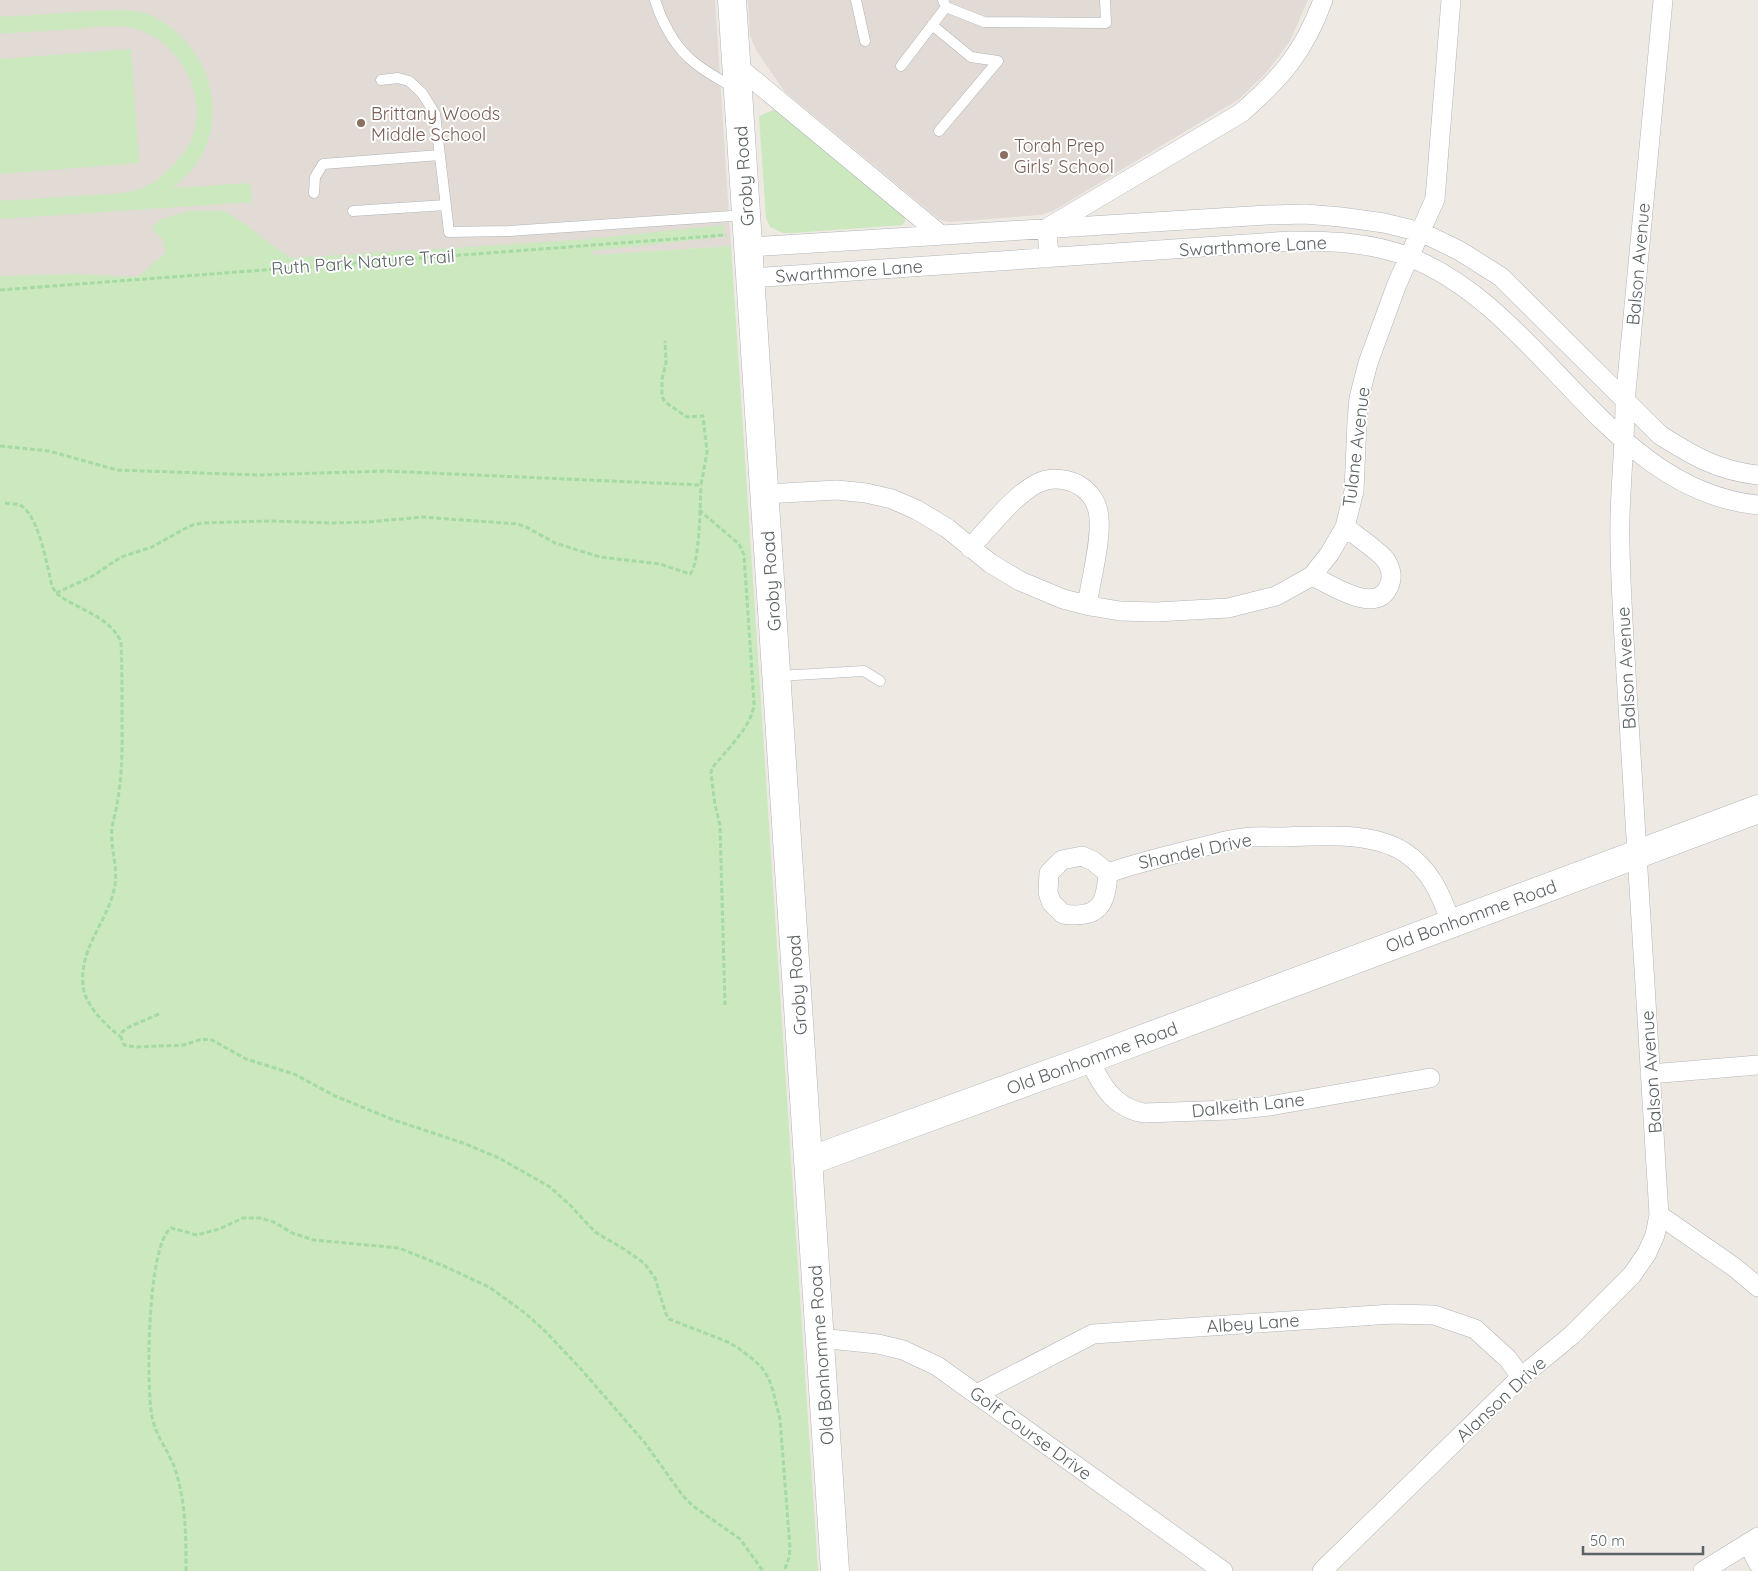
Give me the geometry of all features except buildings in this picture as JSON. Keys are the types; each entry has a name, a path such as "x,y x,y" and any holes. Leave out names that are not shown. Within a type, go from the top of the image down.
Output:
{"street":[{"name":"Groby Road","path":"732,0 747,215 738,241 751,278 809,1161"},
{"path":"1050,258 1046,228 1241,113 1267,90 1285,71 1314,25 1323,0"},
{"name":"Tulane Avenue","path":"765,494 837,490 866,493 892,499 917,510 946,528 990,563 1020,582 1063,599 1120,611 1156,612 1228,608 1276,596 1312,576 1330,553 1345,527 1354,491 1359,398 1368,363 1397,284 1435,200 1452,0"},
{"name":"Balson Avenue","path":"1659,1215 1620,570 1620,516 1626,402 1663,0"},
{"path":"738,78 941,235"},
{"name":"Swarthmore Lane","path":"738,241 941,235 1305,214 1384,223 1421,232 1460,251 1501,277 1660,435 1688,453 1714,466 1729,471 1758,475"},
{"name":"Swarthmore Lane","path":"751,278 1290,241 1356,244 1409,257 1452,279 1474,294 1498,315 1625,442 1664,472 1689,487 1728,500 1758,505"},
{"path":"970,548 1013,502 1037,483 1056,479 1072,482 1089,493 1098,508 1099,516 1099,534 1087,605"},
{"path":"1312,576 1354,597 1378,598 1386,592 1392,580 1391,571 1386,560 1345,527"},
{"name":"Old Bonhomme Road","path":"835,1571 809,1161 1090,1059 1758,809"},
{"name":"Shandel Drive","path":"1108,872 1155,858 1242,838 1320,836 1380,842 1403,852 1432,879 1442,898 1451,923"},
{"name":"Dalkeith Lane","path":"1090,1059 1097,1076 1110,1096 1134,1111 1144,1113 1230,1110 1270,1106 1430,1078"},
{"path":"1650,1074 1758,1065"},
{"path":"1659,1215 1734,1267 1758,1287"},
{"name":"Alanson Drive","path":"1322,1571 1521,1377 1572,1335 1632,1275 1647,1253 1655,1235 1659,1215"},
{"name":"Albey Lane","path":"977,1394 1093,1334 1392,1314 1434,1315 1475,1329 1508,1359 1521,1377"},
{"name":"Golf Course Drive","path":"819,1338 878,1344 903,1350 937,1366 1223,1571"},
{"path":"1703,1571 1753,1540 1758,1563"}],"lane":[{"path":"656,0 659,14 688,57 707,72 738,78"},
{"path":"856,0 865,40"},
{"path":"900,66 932,25 945,4 984,22 1106,23 1105,0"},
{"path":"932,25 971,57 998,62 939,132"},
{"path":"381,80 398,78 409,81 422,93 435,114 449,232 509,231 747,215"},
{"path":"314,193 315,177 323,164 440,155"},
{"path":"353,211 446,205"},
{"path":"777,676 864,671 880,681"}],"path":[{"name":"Ruth Park Nature Trail","path":"0,290 738,241"},
{"path":"56,593 91,577 121,557 152,547 193,524 202,523 328,523 385,521 422,517 518,524 555,543 600,557 660,564 690,574 694,568 701,485 707,452 703,416 687,417 665,402 662,391 666,363 665,341"},
{"path":"0,446 49,451 117,470 257,475 385,471 701,485"},
{"path":"5,503 20,505 28,513 37,531 52,586 56,593 99,618 113,629 121,642 122,756 112,834 116,877 110,902 89,946 85,960 84,991 93,1007 121,1037 124,1045 184,1045 205,1039 216,1042 246,1059 294,1074 335,1096 394,1120 483,1150 525,1171 557,1192 595,1232 645,1264 655,1278 668,1319 738,1348 754,1360 769,1379 777,1405 783,1447 790,1548 789,1558 784,1571"},
{"path":"699,510 739,544 744,555 754,703 754,711 737,739 712,768 711,773 715,805 720,825 725,1005"},
{"path":"121,1037 122,1032 129,1027 159,1014"},
{"path":"186,1571 185,1523 181,1492 175,1469 155,1427 151,1409 149,1338 158,1256 164,1236 171,1228 197,1235 242,1218 251,1217 267,1219 292,1233 314,1240 399,1248 477,1281 503,1297 525,1313 580,1368 645,1443 683,1496 740,1539 764,1571"}],"shaded area":[{"name":"Brittany Woods Middle School","path":"0,0 715,0 731,246 0,295"},
{"name":"Torah Prep Girls' School","path":"748,0 1308,0 1290,41 1266,73 1239,99 1053,211 1040,215 949,222 940,220 785,92 756,50 750,35"}],"green space":[{"path":"110,10 140,12 163,22 186,42 197,56 205,71 213,103 209,137 197,163 173,188 250,183 252,202 0,219 0,201 123,193 143,188 164,174 181,157 190,143 197,109 189,76 169,48 155,38 140,30 116,26 0,34 0,17"},
{"path":"131,49 139,163 0,174 0,59"},
{"path":"776,109 905,217 905,222 902,225 792,233 783,233 770,227 766,218 759,116"},
{"path":"189,211 224,211 291,258 577,240 724,225 723,237 592,251 593,255 731,246 818,1571 0,1571 0,276 75,274 138,277 166,252 162,238 151,229 159,220"}],"place":[{"name":"Brittany Woods Middle School","path":"361,123"},
{"name":"Torah Prep Girls' School","path":"1004,155"}]}
